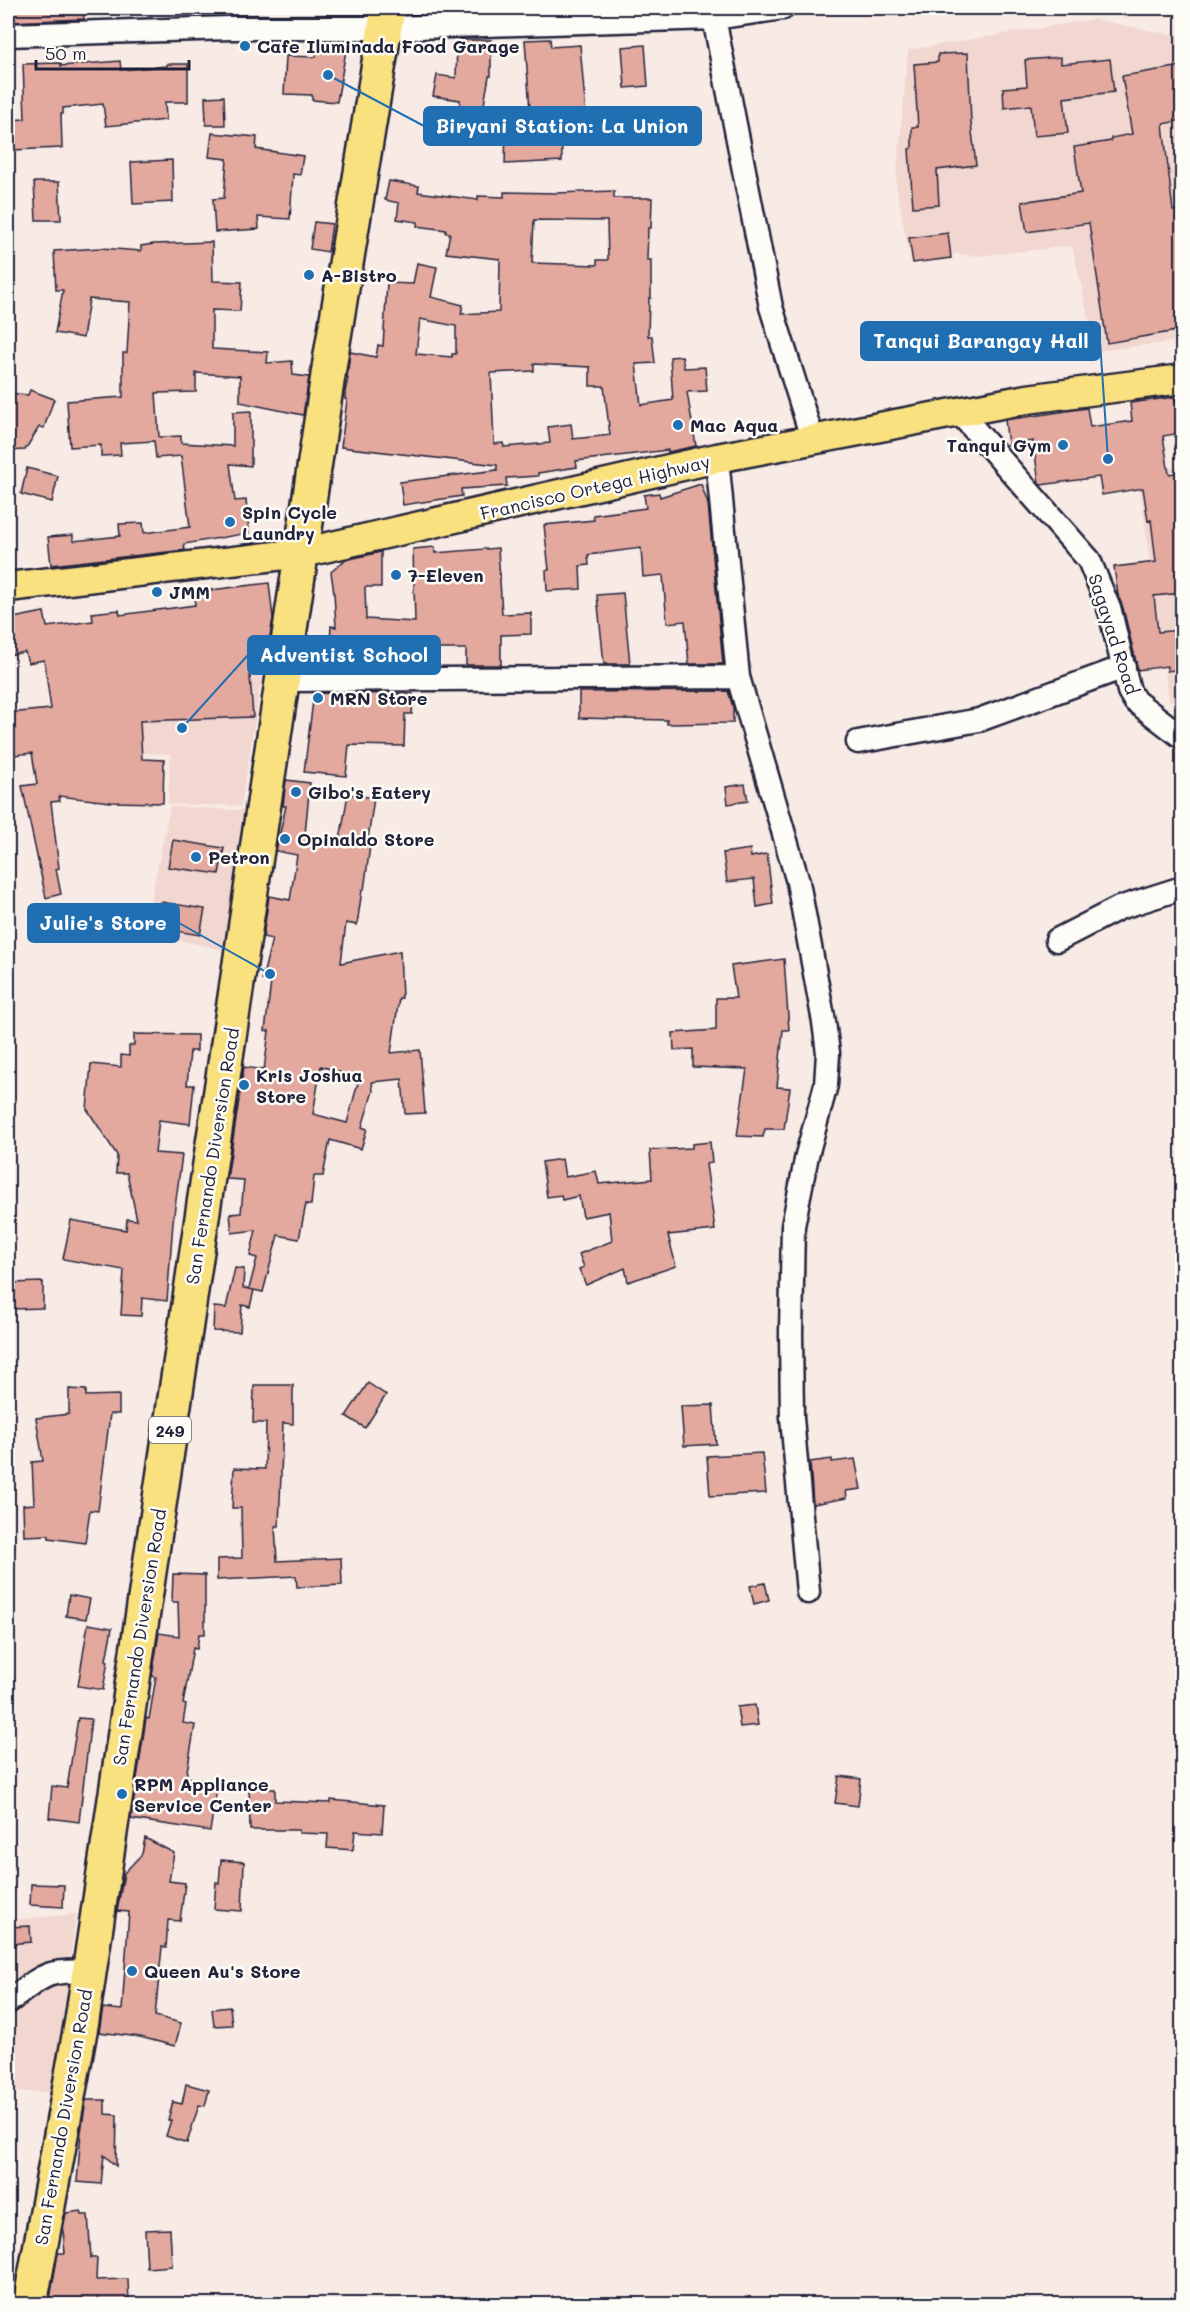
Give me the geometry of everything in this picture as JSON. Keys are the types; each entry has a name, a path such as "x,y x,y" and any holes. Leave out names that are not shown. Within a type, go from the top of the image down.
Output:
{"highway":[{"name":"San Fernando Diversion Road","path":"30,2304 89,1972 331,356 387,18"}],"main road":[{"name":"Francisco Ortega Highway","path":"8,587 302,553 717,459 1027,399 1182,379"}],"street":[{"path":"8,35 230,28 387,18 714,18 783,8"},
{"path":"714,18 771,307 813,441"},
{"name":"Sagayad Road","path":"959,412 1089,560 1110,611 1129,691 1135,701 1182,738"},
{"path":"717,459 738,677 798,882 828,1053 826,1085 807,1155 793,1226 792,1418 808,1592"},
{"path":"858,742 979,720 1124,668"},
{"path":"283,680 738,677"},
{"path":"1057,940 1119,908 1182,888"},
{"path":"8,2002 45,1974 62,1970 89,1972"}],"shaded area":[{"path":"1094,19 1182,37 1182,341 1096,351 1072,246 978,256 908,250 896,184 908,50"},
{"path":"1182,466 1182,700 1169,701 1138,472"},
{"path":"264,664 241,806 168,804 170,754 103,752 117,703 214,675"},
{"path":"170,806 250,811 229,951 144,933"},
{"path":"76,1914 53,2092 8,2092 8,1920"}],"building":[{"path":"8,8 83,8 84,19 8,22"},
{"path":"550,39 551,47 580,45 586,115 561,117 562,161 505,164 506,129 459,125 460,100 433,96 437,75 456,78 457,40 491,40 491,76 489,76 483,110 530,110 525,40"},
{"path":"645,45 648,86 625,88 622,47"},
{"path":"317,47 346,51 337,102 312,100 312,95 284,94 286,56 316,57"},
{"path":"968,53 971,123 976,165 937,170 939,205 913,207 909,149 912,148 912,127 918,127 914,64 938,62 938,54"},
{"path":"1061,57 1061,64 1110,59 1114,92 1064,98 1068,133 1034,136 1031,105 1004,108 1003,88 1027,86 1025,60"},
{"path":"120,61 121,70 167,66 167,64 188,64 188,102 165,102 166,120 106,126 103,104 63,108 63,114 61,114 62,148 12,150 10,120 25,119 23,64 61,63 61,66"},
{"path":"1182,66 1182,120 1163,124 1173,211 1182,210 1182,330 1107,343 1089,223 1027,232 1022,202 1081,193 1074,147 1111,141 1111,138 1132,134 1122,76"},
{"path":"224,96 225,125 206,125 205,97"},
{"path":"212,133 257,137 256,149 303,156 300,175 293,174 290,219 258,217 259,229 215,232 213,199 224,198 227,159 209,157"},
{"path":"172,160 173,202 133,204 131,162"},
{"path":"389,181 419,186 418,192 478,200 478,196 504,197 504,192 614,191 614,198 652,198 647,260 651,260 648,336 652,336 655,363 636,364 641,405 673,400 670,357 682,356 684,368 705,367 707,391 687,392 696,446 668,452 668,450 576,461 577,467 538,473 538,476 506,478 507,486 461,489 462,496 403,505 400,482 497,470 497,465 341,447 350,352 376,357 378,345 383,346 387,283 413,284 417,263 437,267 431,297 463,305 461,314 499,312 500,259 446,253 450,233 446,233 446,230 417,226 418,222 397,219 399,203 385,200","holes":["534,220 607,221 608,260 597,260 597,265 532,263","420,319 456,326 456,354 452,354 452,357 416,354","534,364 590,367 590,386 604,386 610,435 573,439 571,424 548,427 550,443 504,447 503,443 494,444 491,373 534,371"]},
{"path":"34,182 59,182 61,220 36,220"},
{"path":"314,222 332,224 328,252 310,249"},
{"path":"948,233 951,258 913,263 909,238"},
{"path":"212,242 213,281 242,282 240,311 212,310 212,349 268,352 267,363 292,361 293,375 309,377 303,415 240,402 240,376 196,373 196,392 156,393 159,437 181,436 181,443 233,446 233,412 251,411 251,466 230,464 235,501 246,500 249,533 184,544 185,550 51,565 48,537 73,535 73,541 120,536 119,524 143,523 144,533 190,527 181,456 156,458 154,441 120,443 121,455 101,456 101,445 70,447 67,401 123,397 123,353 127,353 130,302 89,299 83,338 55,333 63,290 56,290 54,251 101,248 141,251 141,246 154,244"},
{"path":"30,390 54,399 44,428 39,427 25,450 8,451 8,393 28,395"},
{"path":"1175,397 1181,433 1163,436 1169,474 1182,472 1182,593 1154,596 1158,632 1182,630 1182,669 1167,671 1167,666 1138,670 1118,595 1114,567 1156,562 1151,520 1148,521 1143,488 1102,495 1099,477 1041,485 1033,441 1008,445 1005,420 1087,408 1090,427 1132,421 1130,403"},
{"path":"27,468 58,476 52,502 21,494"},
{"path":"701,484 708,504 723,664 689,664 685,621 667,623 663,575 643,577 641,548 588,555 589,565 580,566 581,589 547,591 546,570 549,570 544,525 594,520 593,515 646,508 644,495 659,493 660,497"},
{"path":"435,547 435,553 498,548 502,614 531,613 531,634 501,635 501,665 466,665 466,649 403,649 402,657 361,654 360,666 321,666 324,642 330,643 331,626 336,627 331,572 345,560 381,552 381,587 365,587 366,619 415,622 413,549"},
{"path":"269,583 273,618 266,660 249,662 253,717 140,721 142,759 164,760 163,803 111,802 59,796 60,801 51,802 59,868 56,869 61,894 46,898 22,786 37,784 32,753 14,755 13,739 8,740 8,713 51,709 44,660 28,663 25,652 8,655 8,619 44,612 47,627 93,621 92,613 119,610 120,615 195,605 194,592"},
{"path":"623,593 630,664 604,664 597,595"},
{"path":"728,691 733,707 733,723 667,724 667,720 579,718 579,692"},
{"path":"314,693 413,694 412,714 405,714 404,746 349,745 346,776 304,772"},
{"path":"286,780 310,783 305,834 340,840 348,794 374,798 367,846 370,846 357,925 346,923 341,963 400,951 402,998 399,998 391,1053 420,1050 425,1113 405,1114 402,1079 372,1082 373,1091 362,1127 367,1129 361,1149 330,1140 323,1176 314,1176 311,1205 306,1204 299,1239 278,1235 263,1292 249,1289 257,1258 250,1256 256,1230 232,1233 230,1214 241,1213 244,1180 227,1179 244,1067 264,1070 269,1031 265,1031 271,982 262,980 272,939 263,937 269,896 290,900 297,855 276,851 286,806 283,806","holes":["321,1066 359,1079 347,1123 313,1114"]},
{"path":"745,784 748,801 728,804 726,787"},
{"name":"Petron","path":"173,840 224,848 219,874 168,867"},
{"path":"750,849 751,857 767,854 773,904 757,907 754,879 727,882 723,853"},
{"path":"161,902 205,909 200,935 157,928"},
{"path":"784,959 789,1030 783,1030 777,1087 790,1088 784,1129 765,1129 763,1137 737,1136 747,1069 693,1067 693,1049 674,1050 673,1033 716,1030 716,998 736,998 731,966"},
{"path":"134,1034 197,1035 197,1051 190,1051 187,1085 194,1085 190,1124 159,1120 155,1153 182,1155 173,1222 167,1301 142,1298 141,1316 121,1315 124,1270 63,1259 71,1220 126,1230 127,1219 137,1220 127,1173 116,1173 117,1155 87,1109 91,1064 121,1067 121,1055 129,1056 129,1046 134,1045"},
{"path":"710,1142 712,1163 706,1164 715,1230 668,1235 676,1266 628,1282 625,1268 586,1285 579,1269 584,1267 579,1254 612,1241 609,1212 583,1217 579,1196 562,1200 561,1195 547,1197 542,1162 562,1159 565,1177 596,1171 599,1184 652,1179 650,1150 692,1148 692,1144"},
{"path":"235,1268 244,1269 243,1288 254,1290 250,1307 242,1305 240,1332 213,1331 214,1307 226,1308"},
{"path":"43,1282 43,1308 11,1309 10,1283"},
{"path":"368,1383 386,1395 365,1428 346,1416"},
{"path":"254,1385 293,1385 293,1424 283,1423 279,1526 275,1526 277,1561 341,1558 342,1585 297,1587 296,1576 217,1580 217,1559 242,1558 241,1508 232,1508 234,1468 265,1469 266,1423 253,1423"},
{"path":"69,1389 86,1390 86,1396 119,1395 119,1414 110,1414 98,1511 90,1510 85,1543 49,1538 49,1535 24,1536 23,1505 34,1504 32,1462 43,1461 36,1418 69,1414"},
{"path":"713,1405 716,1444 684,1446 681,1406"},
{"path":"762,1453 766,1493 710,1496 707,1456"},
{"path":"832,1459 832,1462 855,1459 861,1489 846,1491 847,1498 813,1504 810,1462"},
{"path":"173,1574 205,1575 205,1634 199,1634 197,1649 193,1648 183,1704 186,1705 183,1723 195,1725 186,1777 218,1782 210,1831 131,1819 146,1718 149,1719 156,1677 152,1676 159,1633 179,1636 178,1602 172,1602"},
{"path":"765,1583 769,1600 754,1604 750,1586"},
{"path":"69,1595 90,1599 86,1619 66,1616"},
{"path":"88,1624 112,1628 103,1690 78,1686"},
{"path":"755,1705 758,1725 740,1727 737,1707"},
{"path":"78,1718 91,1719 79,1822 49,1818 52,1786 67,1788"},
{"path":"839,1776 861,1779 858,1806 835,1803"},
{"path":"249,1789 275,1789 275,1801 331,1803 331,1800 384,1805 382,1833 355,1831 353,1850 327,1848 328,1834 299,1833 299,1830 250,1830"},
{"path":"145,1838 174,1853 169,1881 185,1883 180,1921 168,1920 166,1948 162,1947 155,2016 181,2023 175,2046 140,2037 99,2032 103,2008 122,2010 129,1912 117,1911 124,1873 142,1854"},
{"path":"221,1860 244,1862 242,1911 214,1909 216,1882 219,1883"},
{"path":"31,1884 64,1885 63,1907 30,1905"},
{"path":"30,1926 31,1942 8,1944 8,1927"},
{"path":"230,2007 232,2025 214,2026 212,2009"},
{"path":"186,2084 209,2090 205,2106 199,2105 187,2143 166,2136 173,2102 182,2104"},
{"path":"86,2100 105,2100 105,2114 117,2115 116,2166 104,2155 101,2184 77,2182"},
{"path":"81,2211 82,2215 88,2215 91,2258 97,2258 96,2280 128,2279 129,2304 49,2304 58,2253 65,2253 63,2230 66,2213"},
{"path":"170,2229 172,2266 147,2268 145,2230"}],"place":[{"name":"Cafe Iluminada Food Garage","path":"245,46"},
{"name":"Biryani Station: La Union","path":"328,75"},
{"name":"A-Bistro","path":"309,275"},
{"name":"Mac Aqua","path":"678,425"},
{"name":"Tanqui Gym","path":"1063,445"},
{"name":"Tanqui Barangay Hall","path":"1108,459"},
{"name":"Spin Cycle Laundry","path":"230,522"},
{"name":"7-Eleven","path":"396,575"},
{"name":"JMM","path":"157,592"},
{"name":"MRN Store","path":"318,698"},
{"name":"Adventist School","path":"182,728"},
{"name":"Gibo's Eatery","path":"296,792"},
{"name":"Opinaldo Store","path":"285,839"},
{"name":"Petron","path":"196,857"},
{"name":"Julie's Store","path":"270,974"},
{"name":"Kris Joshua Store","path":"244,1085"},
{"name":"RPM Appliance Service Center","path":"122,1794"},
{"name":"Queen Au's Store","path":"132,1971"}]}
